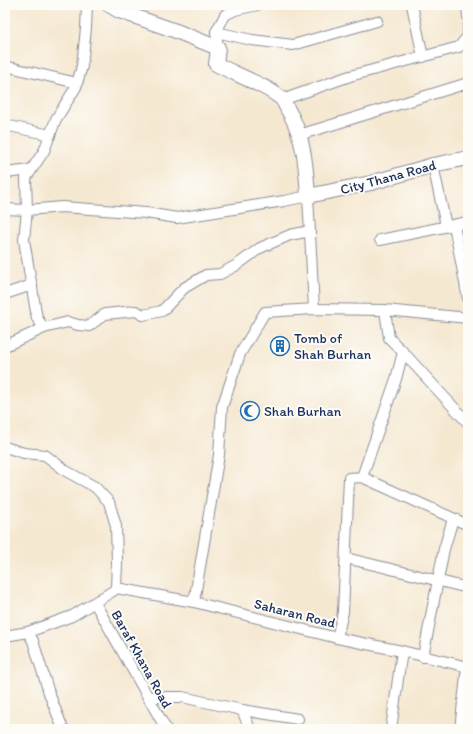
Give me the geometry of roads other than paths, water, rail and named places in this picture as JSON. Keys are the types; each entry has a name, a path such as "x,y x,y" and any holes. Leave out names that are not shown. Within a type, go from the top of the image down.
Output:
{"street":[{"path":"44,328 37,318 24,240 27,210 26,178 44,151 56,119 77,84 82,66 87,5"},
{"path":"412,5 423,57"},
{"path":"467,5 468,17"},
{"path":"253,6 235,10 224,15 216,32 218,48 216,64 258,84 282,100 293,118 301,138 306,169 314,309"},
{"path":"116,7 218,48"},
{"path":"216,32 252,40 293,45 377,21"},
{"path":"282,100 350,76 460,47 468,36 468,27"},
{"path":"5,66 77,84"},
{"path":"299,135 468,83"},
{"path":"5,125 50,135"},
{"name":"City Thana Road","path":"308,196 371,183 433,165 468,158"},
{"path":"433,165 468,298"},
{"path":"5,173 31,170"},
{"path":"5,209 27,210 69,208 146,213 177,218 308,196"},
{"path":"380,240 468,222"},
{"path":"5,346 44,328 68,322 89,326 105,314 136,311 143,314 162,311 184,288 206,275 220,274 237,265 260,248 290,236 310,231"},
{"path":"5,294 32,285"},
{"path":"194,602 219,455 222,407 240,354 265,312 314,309 386,310 468,318"},
{"path":"386,310 389,338 468,423"},
{"path":"362,477 396,378 403,352"},
{"path":"5,446 24,453 45,455 66,471 95,487 109,502 116,526 118,562 116,588 113,591 72,616 28,632 5,636"},
{"path":"337,638 343,612 349,478 362,477 468,525"},
{"path":"423,657 444,549 453,519"},
{"path":"346,558 468,588"},
{"name":"Saharan Road","path":"116,588 194,602 337,638 402,651 468,667"},
{"name":"Baraf Khana Road","path":"94,603 166,729"},
{"path":"28,632 33,641 62,729"},
{"path":"391,729 402,651"},
{"path":"460,729 468,667"},
{"path":"148,698 182,697 242,710 298,719"},
{"path":"242,710 250,729"}],"place":[{"name":"Tomb of Shah Burhan","path":"280,346"},
{"name":"Shah Burhan","path":"250,411"}]}
